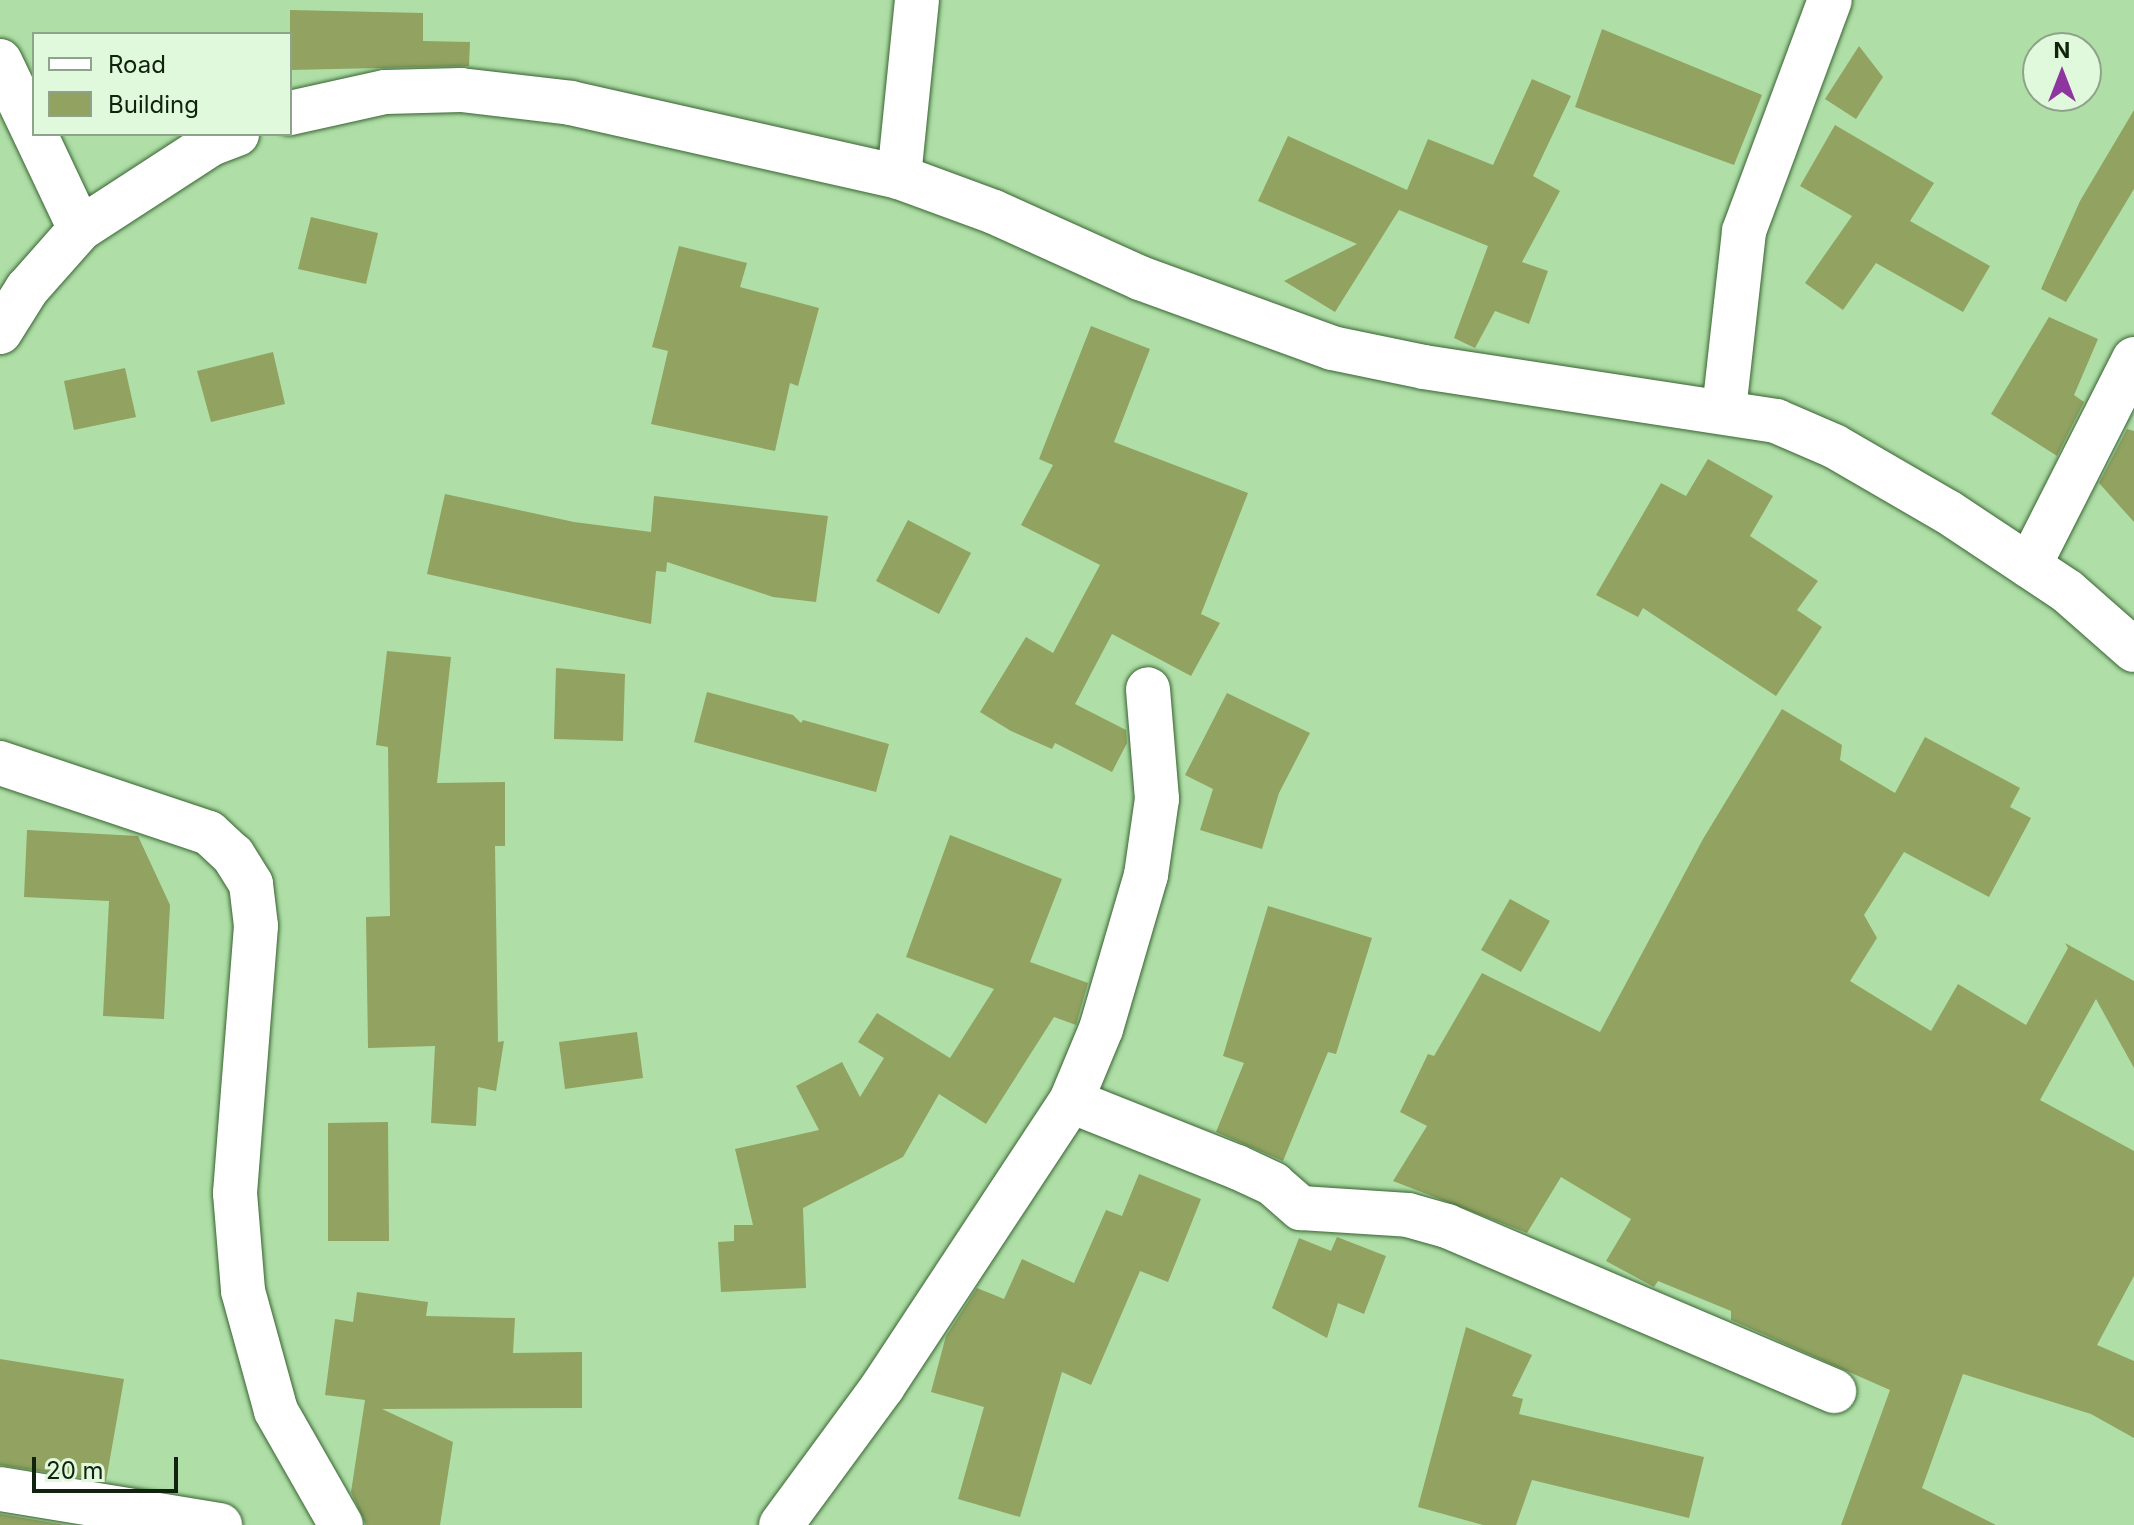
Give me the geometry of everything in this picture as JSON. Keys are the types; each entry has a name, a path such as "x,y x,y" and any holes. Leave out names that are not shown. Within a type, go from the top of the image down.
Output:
{"street":[{"path":"899,177 917,0"},
{"path":"1724,410 1744,231 1830,0"},
{"path":"0,61 32,129"},
{"path":"292,113 385,92 461,90 571,103 899,177 994,212 1140,278 1332,348 1452,372 1724,410 1776,421 1834,446 2029,566 2067,591 2134,650"},
{"path":"35,136 80,229"},
{"path":"0,332 27,289 80,229 211,144 232,136"},
{"path":"2029,566 2134,359"},
{"path":"781,1525 883,1386 1071,1101 1110,1002 1146,875 1157,799 1148,689"},
{"path":"0,763 209,833 233,855 251,884 256,926 236,1180 243,1291 276,1411 341,1525"},
{"path":"1071,1101 1224,1161 1273,1184 1301,1208 1408,1215 1456,1229 1834,1391"},
{"path":"0,1489 220,1525"}],"building":[{"path":"290,10 423,13 423,41 470,42 469,66 292,70"},
{"path":"1602,29 1762,95 1734,165 1575,107"},
{"path":"1859,46 1883,77 1856,119 1825,99"},
{"path":"1532,79 1571,96 1533,176 1560,191 1522,262 1548,271 1529,324 1495,311 1475,348 1454,338 1488,246 1399,210 1335,312 1284,281 1357,244 1258,201 1288,136 1407,190 1428,139 1493,165"},
{"path":"2134,110 2134,189 2066,302 2041,289 2080,201"},
{"path":"1835,125 1934,183 1910,221 1990,266 1963,312 1876,263 1843,310 1805,283 1852,216 1800,186"},
{"path":"311,217 378,233 366,284 298,269"},
{"path":"679,246 747,263 740,287 819,308 798,386 790,383 775,451 651,424 668,351 652,347"},
{"path":"2049,317 2098,339 2074,395 2084,402 2057,456 1991,414"},
{"path":"1091,326 1150,349 1114,442 1248,493 1201,614 1220,623 1191,676 1112,634 1075,704 1126,730 1127,743 1112,772 1055,743 1052,749 1011,731 980,712 1026,637 1053,653 1100,565 1021,525 1053,465 1039,459"},
{"path":"273,352 285,404 211,422 197,371"},
{"path":"125,368 136,417 74,430 64,381"},
{"path":"2127,429 2134,431 2134,522 2099,483"},
{"path":"1708,459 1773,496 1750,536 1818,581 1797,610 1822,627 1776,696 1643,608 1638,617 1596,595 1661,483 1686,496"},
{"path":"445,494 574,522 651,532 654,496 828,516 816,602 773,597 667,562 666,572 656,571 651,624 427,574"},
{"path":"908,520 971,553 939,614 876,581"},
{"path":"387,651 451,657 437,783 505,782 505,846 495,846 498,1042 504,1041 496,1091 478,1087 476,1126 431,1123 435,1046 368,1048 366,917 390,916 388,747 376,745"},
{"path":"556,668 625,674 623,741 554,739"},
{"path":"707,692 793,715 801,723 803,720 889,744 876,792 694,742"},
{"path":"1227,693 1310,733 1279,793 1262,849 1200,830 1213,789 1185,775"},
{"path":"1782,709 1842,745 1840,760 1895,793 1925,737 2020,788 2010,807 2031,818 1989,897 1904,852 1864,915 1877,938 1850,981 1931,1031 1958,984 2026,1025 2068,948 2065,943 2134,981 2134,1068 2096,999 2040,1100 2134,1151 2134,1276 2097,1345 2134,1361 2134,1438 2091,1414 1963,1374 1922,1488 1996,1525 1841,1525 1890,1390 1731,1320 1731,1311 1658,1281 1654,1287 1606,1261 1631,1219 1561,1177 1527,1233 1393,1181 1427,1126 1400,1112 1428,1054 1434,1056 1482,973 1600,1032 1703,839"},
{"path":"27,830 138,836 170,905 164,1019 103,1016 109,901 24,897"},
{"path":"950,835 1062,879 1030,962 1088,983 1076,1025 1054,1017 986,1124 939,1094 903,1157 803,1208 806,1288 721,1292 718,1242 734,1241 734,1225 753,1225 735,1149 819,1130 796,1086 842,1062 860,1097 884,1058 858,1042 877,1013 950,1058 994,989 906,957"},
{"path":"1510,899 1550,921 1521,972 1481,950"},
{"path":"1268,906 1372,938 1336,1054 1328,1052 1283,1161 1216,1132 1244,1063 1223,1056"},
{"path":"637,1032 643,1078 565,1089 559,1042"},
{"path":"388,1122 389,1241 328,1241 328,1123"},
{"path":"1139,1174 1201,1199 1168,1282 1140,1271 1091,1385 1062,1372 1020,1517 958,1499 984,1407 931,1392 946,1336 977,1288 1004,1299 1022,1259 1074,1283 1106,1210 1122,1216"},
{"path":"1337,1237 1386,1256 1364,1314 1338,1303 1327,1338 1272,1308 1299,1238 1331,1251"},
{"path":"357,1292 428,1302 426,1316 515,1318 513,1353 582,1352 582,1408 382,1409 453,1442 440,1525 366,1525 351,1492 365,1400 325,1395 335,1319 353,1322"},
{"path":"1466,1327 1532,1355 1512,1396 1523,1399 1519,1414 1704,1457 1689,1518 1532,1480 1516,1525 1483,1525 1418,1507"},
{"path":"0,1359 124,1379 106,1481 0,1465"},
{"path":"0,1514 65,1525 0,1525"}]}
